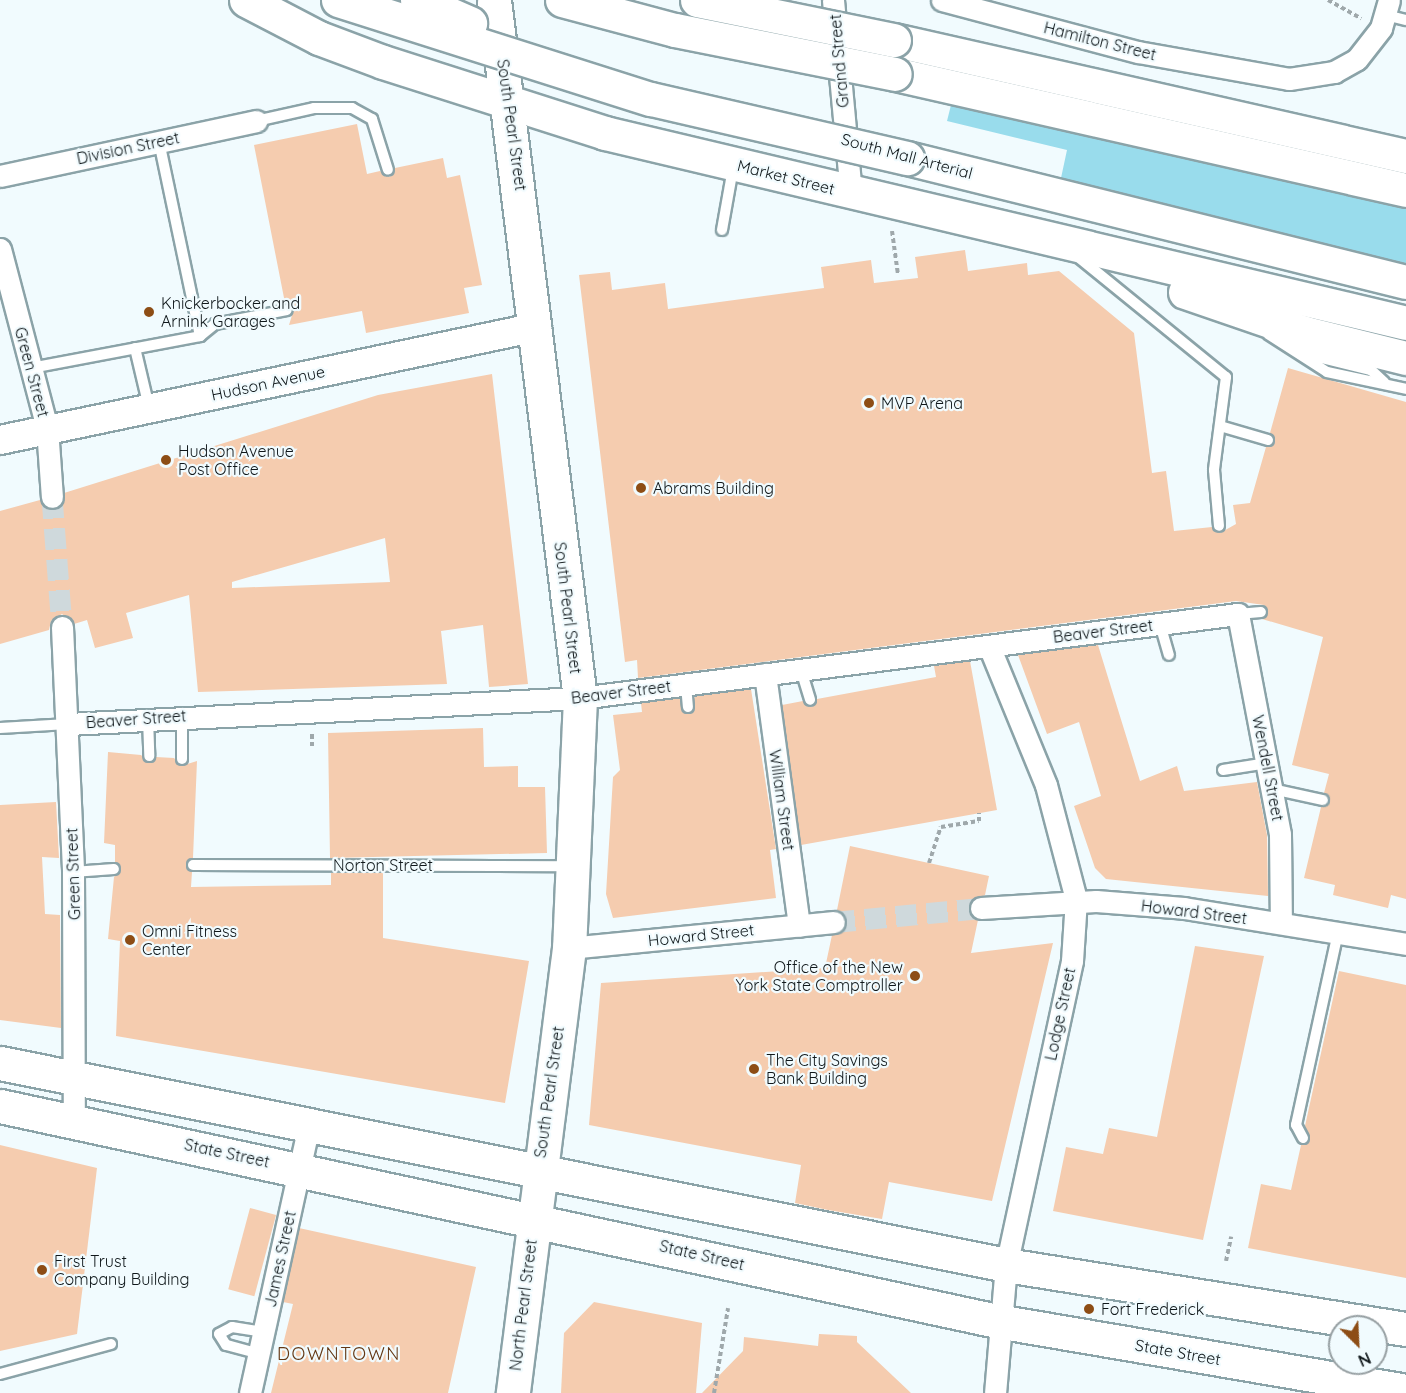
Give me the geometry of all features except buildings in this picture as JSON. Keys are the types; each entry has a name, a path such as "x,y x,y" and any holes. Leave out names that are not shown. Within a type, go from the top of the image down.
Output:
{"main road":[{"name":"Market Street","path":"246,0 319,38 383,62 510,103 734,165 1064,244"},
{"path":"338,0 651,99 907,158"},
{"name":"South Mall Arterial","path":"417,0 576,63 907,158 1406,282"},
{"name":"South Pearl Street","path":"494,0 510,103 580,698 574,866 568,948 533,1217"},
{"path":"562,0 675,30 895,74 1406,189"},
{"path":"697,0 894,40 1406,156"},
{"path":"1064,244 1225,306 1406,358"},
{"path":"1064,244 1406,323"},
{"path":"0,1063 1006,1265 1406,1329"},
{"name":"State Street","path":"0,1106 533,1217 997,1321 1406,1391"},
{"name":"North Pearl Street","path":"513,1393 533,1217"}],"street":[{"name":"Grand Street","path":"833,0 851,193"},
{"name":"Hamilton Street","path":"942,0 1073,37 1261,75 1304,78 1334,72 1357,59 1391,15"},
{"name":"Division Street","path":"0,176 256,121"},
{"name":"Green Street","path":"0,249 47,428 52,497"},
{"name":"Hudson Avenue","path":"0,440 47,428 537,327"},
{"name":"Beaver Street","path":"68,724 182,716 580,698 1160,624 1229,613"},
{"name":"Wendell Street","path":"1229,613 1267,763 1280,834 1281,923"},
{"name":"Green Street","path":"62,627 73,872 76,1078 74,1122"},
{"name":"Lodge Street","path":"989,646 1046,785 1076,899 1072,961 1006,1265 997,1321 995,1393"},
{"name":"William Street","path":"765,675 799,926"},
{"name":"Howard Street","path":"981,908 1076,899 1281,923 1406,944"},
{"name":"Howard Street","path":"568,948 834,922"},
{"name":"James Street","path":"250,1393 309,1125"}],"lane":[{"path":"256,121 314,108 352,108 372,119 388,170"},
{"path":"159,142 200,336"},
{"path":"722,230 734,165"},
{"path":"1064,244 1226,378 1214,470 1219,526"},
{"path":"1225,306 1327,372 1367,384 1384,382 1406,389"},
{"path":"31,368 200,336 215,324 287,310"},
{"path":"135,348 149,407"},
{"path":"1220,426 1268,440"},
{"path":"1229,613 1262,612"},
{"path":"1160,624 1169,655"},
{"path":"801,670 810,700"},
{"path":"686,685 688,706"},
{"path":"182,716 182,759"},
{"path":"148,718 149,756"},
{"name":"Beaver Street","path":"0,728 68,724"},
{"path":"1223,770 1267,763"},
{"path":"1272,789 1323,800"},
{"name":"Norton Street","path":"193,865 574,866"},
{"path":"73,872 114,869"},
{"path":"1303,1138 1296,1125 1338,933"},
{"path":"260,1354 226,1345 219,1334 232,1327 265,1332"},
{"path":"0,1374 111,1344"}],"path":[{"path":"1328,0 1391,15"},
{"path":"891,222 898,275"},
{"path":"929,863 941,827 979,821 980,813"},
{"path":"1226,1261 1231,1237"},
{"path":"714,1393 728,1308"}],"shaded area":[{"path":"952,101 1406,202 1406,266 1061,178 1067,150 947,121"}],"tunnel":[{"path":"52,497 62,627"},
{"path":"834,922 981,908"}],"place":[{"name":"Knickerbocker and Arnink Garages","path":"149,312"},
{"name":"MVP Arena","path":"869,403"},
{"name":"Hudson Avenue Post Office","path":"166,460"},
{"name":"Abrams Building","path":"641,488"},
{"name":"Omni Fitness Center","path":"130,940"},
{"name":"Office of the New York State Comptroller","path":"915,976"},
{"name":"The City Savings Bank Building","path":"754,1069"},
{"name":"First Trust Company Building","path":"42,1270"},
{"name":"Fort Frederick","path":"1089,1309"}],"district":[{"name":"DOWNTOWN","path":"339,1354"}]}
